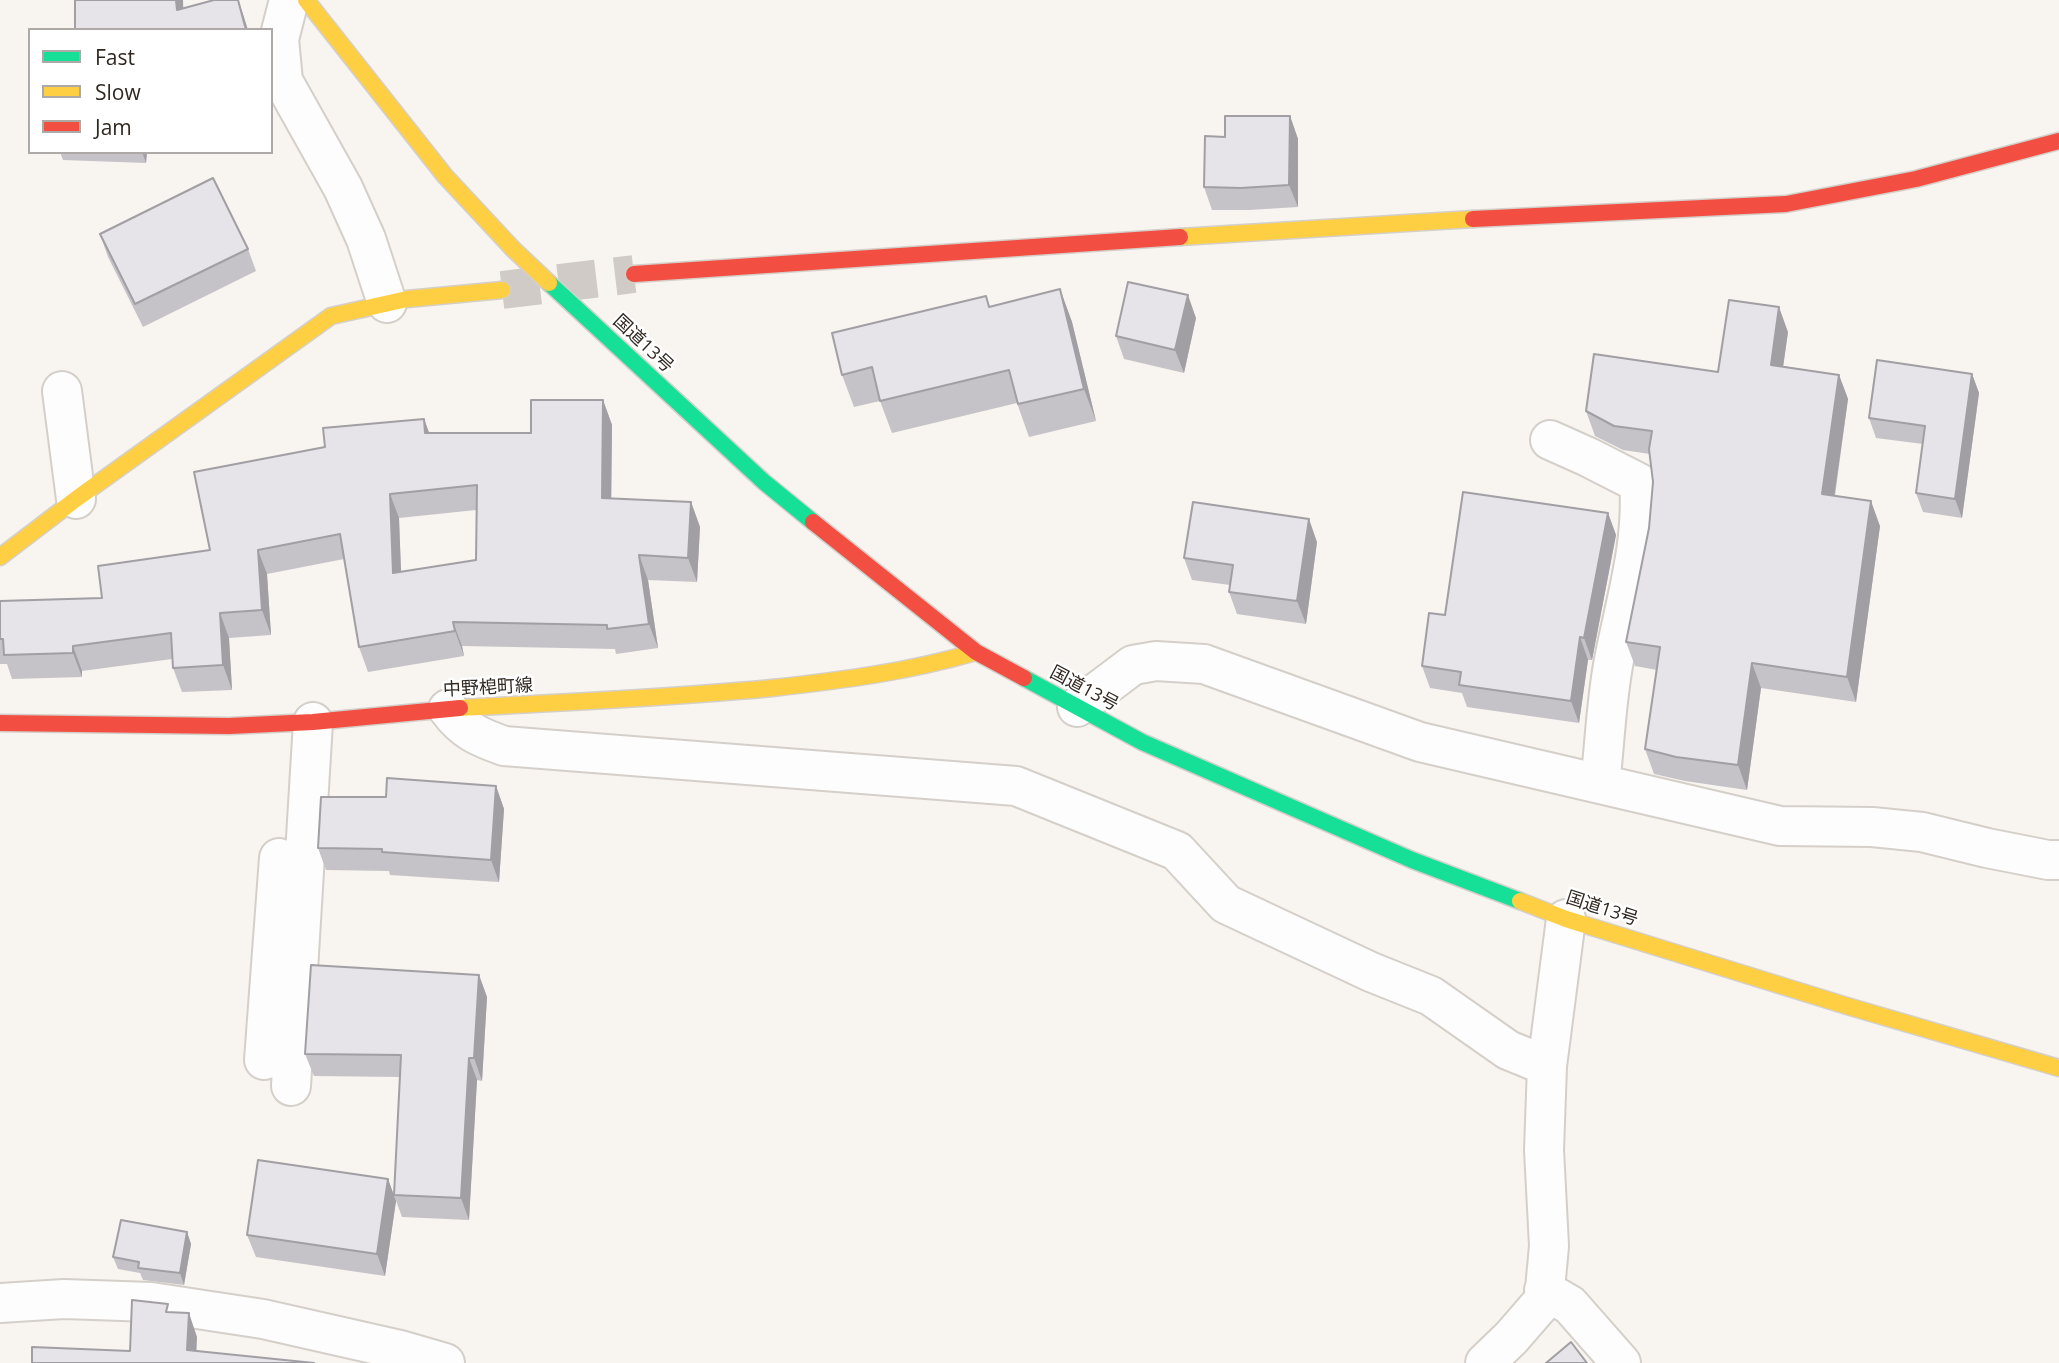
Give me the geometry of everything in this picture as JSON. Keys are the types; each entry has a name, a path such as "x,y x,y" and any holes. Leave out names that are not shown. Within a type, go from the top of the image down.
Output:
{"main road":[{"name":"国道13号","path":"306,0 445,176 513,249 764,482 976,652 1142,743 1412,860 1566,919 2059,1068"},
{"path":"634,274 1359,225 1786,204 1916,179 2059,141"},
{"path":"0,557 76,499 331,316 408,299 502,290"},
{"name":"中野梍町線","path":"0,723 229,726 448,709 710,694 865,678 928,666 976,652"}],"street":[{"path":"289,0 279,39 284,81 343,188 366,239 387,303"},
{"path":"62,391 76,499"},
{"path":"1550,440 1639,484 1641,509 1633,567 1613,663 1601,784"},
{"path":"1077,706 1133,665 1156,662 1204,664 1420,742 1780,827 1872,827 1922,832 1987,848 2059,860"},
{"path":"448,709 459,724 478,736 504,746 1016,786 1177,851 1226,904 1371,972 1431,996 1508,1050 1547,1066"},
{"path":"264,1060 301,722"},
{"path":"292,1086 301,722"},
{"path":"1485,1363 1544,1300 1549,1247 1544,1150 1547,1066 1566,919"},
{"path":"1544,1290 1570,1305 1621,1363"},
{"path":"0,1303 64,1299 150,1302 263,1319 445,1363"}],"building":[{"path":"75,0 176,0 177,10 214,0 238,0 245,28 75,28"},
{"path":"1225,116 1290,116 1289,185 1204,187 1205,136 1225,137"},
{"path":"213,178 248,249 135,304 100,234"},
{"path":"1128,282 1188,295 1175,350 1116,336"},
{"path":"1060,289 1084,389 1018,404 1009,370 880,401 872,367 842,375 832,333 986,296 989,307"},
{"path":"1729,300 1779,307 1771,365 1839,375 1822,494 1871,501 1847,677 1752,663 1738,765 1676,757 1645,749 1660,647 1626,642 1649,528 1653,482 1649,449 1652,431 1614,426 1586,411 1594,354 1718,372"},
{"path":"1877,360 1972,374 1955,499 1916,493 1925,426 1869,418"},
{"path":"531,400 603,400 602,498 691,502 688,558 639,555 649,624 607,629 607,625 453,622 455,631 359,647 340,534 258,550 262,610 220,613 223,665 173,668 171,633 73,646 73,653 4,655 3,639 0,639 0,601 102,598 98,566 210,550 194,472 325,447 323,428 424,419 425,433 531,433","holes":["477,485 476,560 393,573 390,494"]},
{"path":"1463,492 1608,513 1584,638 1580,637 1571,701 1459,685 1461,672 1422,666 1429,613 1445,615"},
{"path":"1193,502 1309,519 1297,601 1229,592 1233,565 1184,558"},
{"path":"387,778 496,786 491,860 382,852 382,849 318,848 321,797 386,797"},
{"path":"311,965 479,975 474,1058 469,1058 461,1198 394,1195 401,1055 305,1054"},
{"path":"258,1160 388,1179 377,1254 247,1235"},
{"path":"121,1220 187,1232 180,1273 138,1268 139,1262 113,1257"},
{"path":"132,1300 168,1304 166,1312 189,1313 187,1350 314,1363 32,1363 32,1347 130,1351"},
{"path":"1571,1342 1587,1363 1546,1363"}],"tunnel":[{"path":"502,290 634,274"}],"traffic: fast":[{"path":"549,283 764,482 813,522"},
{"path":"1024,678 1142,742 1412,860 1520,901"}],"traffic: slow":[{"path":"306,0 445,176 513,249 549,283"},
{"path":"1180,237 1473,219"},
{"path":"0,557 76,499 331,316 407,299 502,290"},
{"path":"460,708 772,688 875,674 976,652"},
{"path":"1520,901 1566,919 2059,1068"}],"traffic: jam":[{"path":"1473,219 1786,204 1916,179 2059,141"},
{"path":"634,274 1180,237"},
{"path":"813,522 976,652 1024,678"},
{"path":"0,723 229,726 313,722 460,708"}]}
